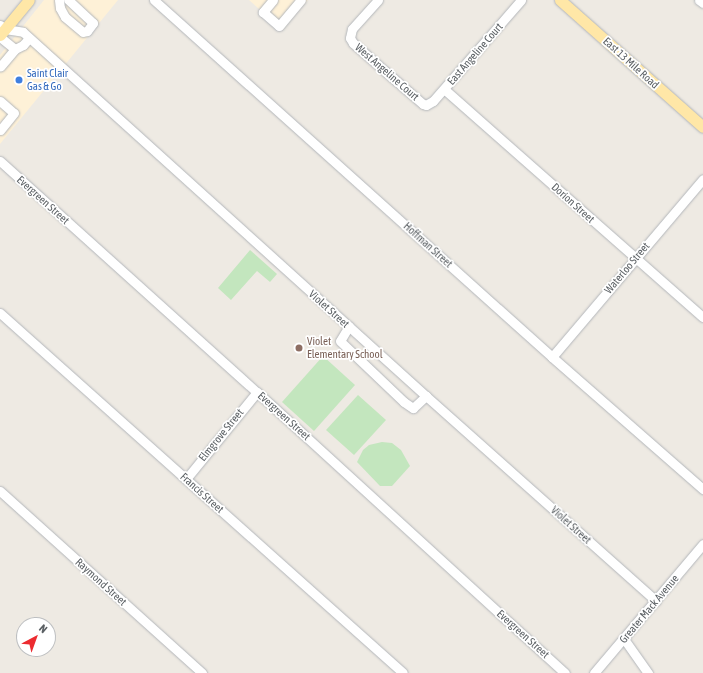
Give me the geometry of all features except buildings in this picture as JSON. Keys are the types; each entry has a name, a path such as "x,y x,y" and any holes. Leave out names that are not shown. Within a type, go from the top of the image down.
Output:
{"main road":[{"path":"1,32 29,0"},
{"name":"East 13 Mile Road","path":"560,0 703,127"}],"street":[{"path":"60,0 60,8 65,16 83,32 87,31 93,22 68,0"},
{"name":"Hoffman Street","path":"154,0 552,357 703,489"},
{"path":"273,0 263,12 279,26 300,0"},
{"name":"West Angeline Court","path":"378,0 352,29 350,38 353,43 426,105"},
{"name":"East Angeline Court","path":"426,105 433,101 444,89 521,0"},
{"path":"699,0 703,3"},
{"name":"Violet Street","path":"1,32 23,32 30,38 426,396 656,601"},
{"path":"1,32 15,49"},
{"path":"0,67 15,49 30,38"},
{"name":"Dorion Street","path":"444,89 703,317"},
{"path":"0,101 14,113 0,130"},
{"name":"Evergreen Street","path":"0,161 257,392 565,673"},
{"name":"Waterloo Street","path":"552,357 703,179"},
{"name":"Francis Street","path":"0,313 403,673"},
{"path":"349,326 340,342 404,402 413,408 426,396"},
{"name":"Elmgrove Street","path":"186,479 257,392"},
{"name":"Raymond Street","path":"0,491 202,673"},
{"name":"Greater Mack Avenue","path":"594,673 703,544"},
{"path":"624,639 648,673"}],"shaded area":[{"path":"44,0 118,0 0,144 0,55"},
{"path":"249,0 308,0 283,30"}],"green space":[{"path":"250,250 277,274 270,282 257,271 231,300 218,288"},
{"path":"323,356 355,385 314,431 282,402"},
{"path":"358,395 386,420 354,455 326,430"},
{"path":"382,442 392,443 401,450 410,466 392,486 380,486 357,462 363,450 369,445"}],"place":[{"name":"Saint Clair Gas & Go","path":"19,80"},
{"name":"Violet Elementary School","path":"299,348"}]}
